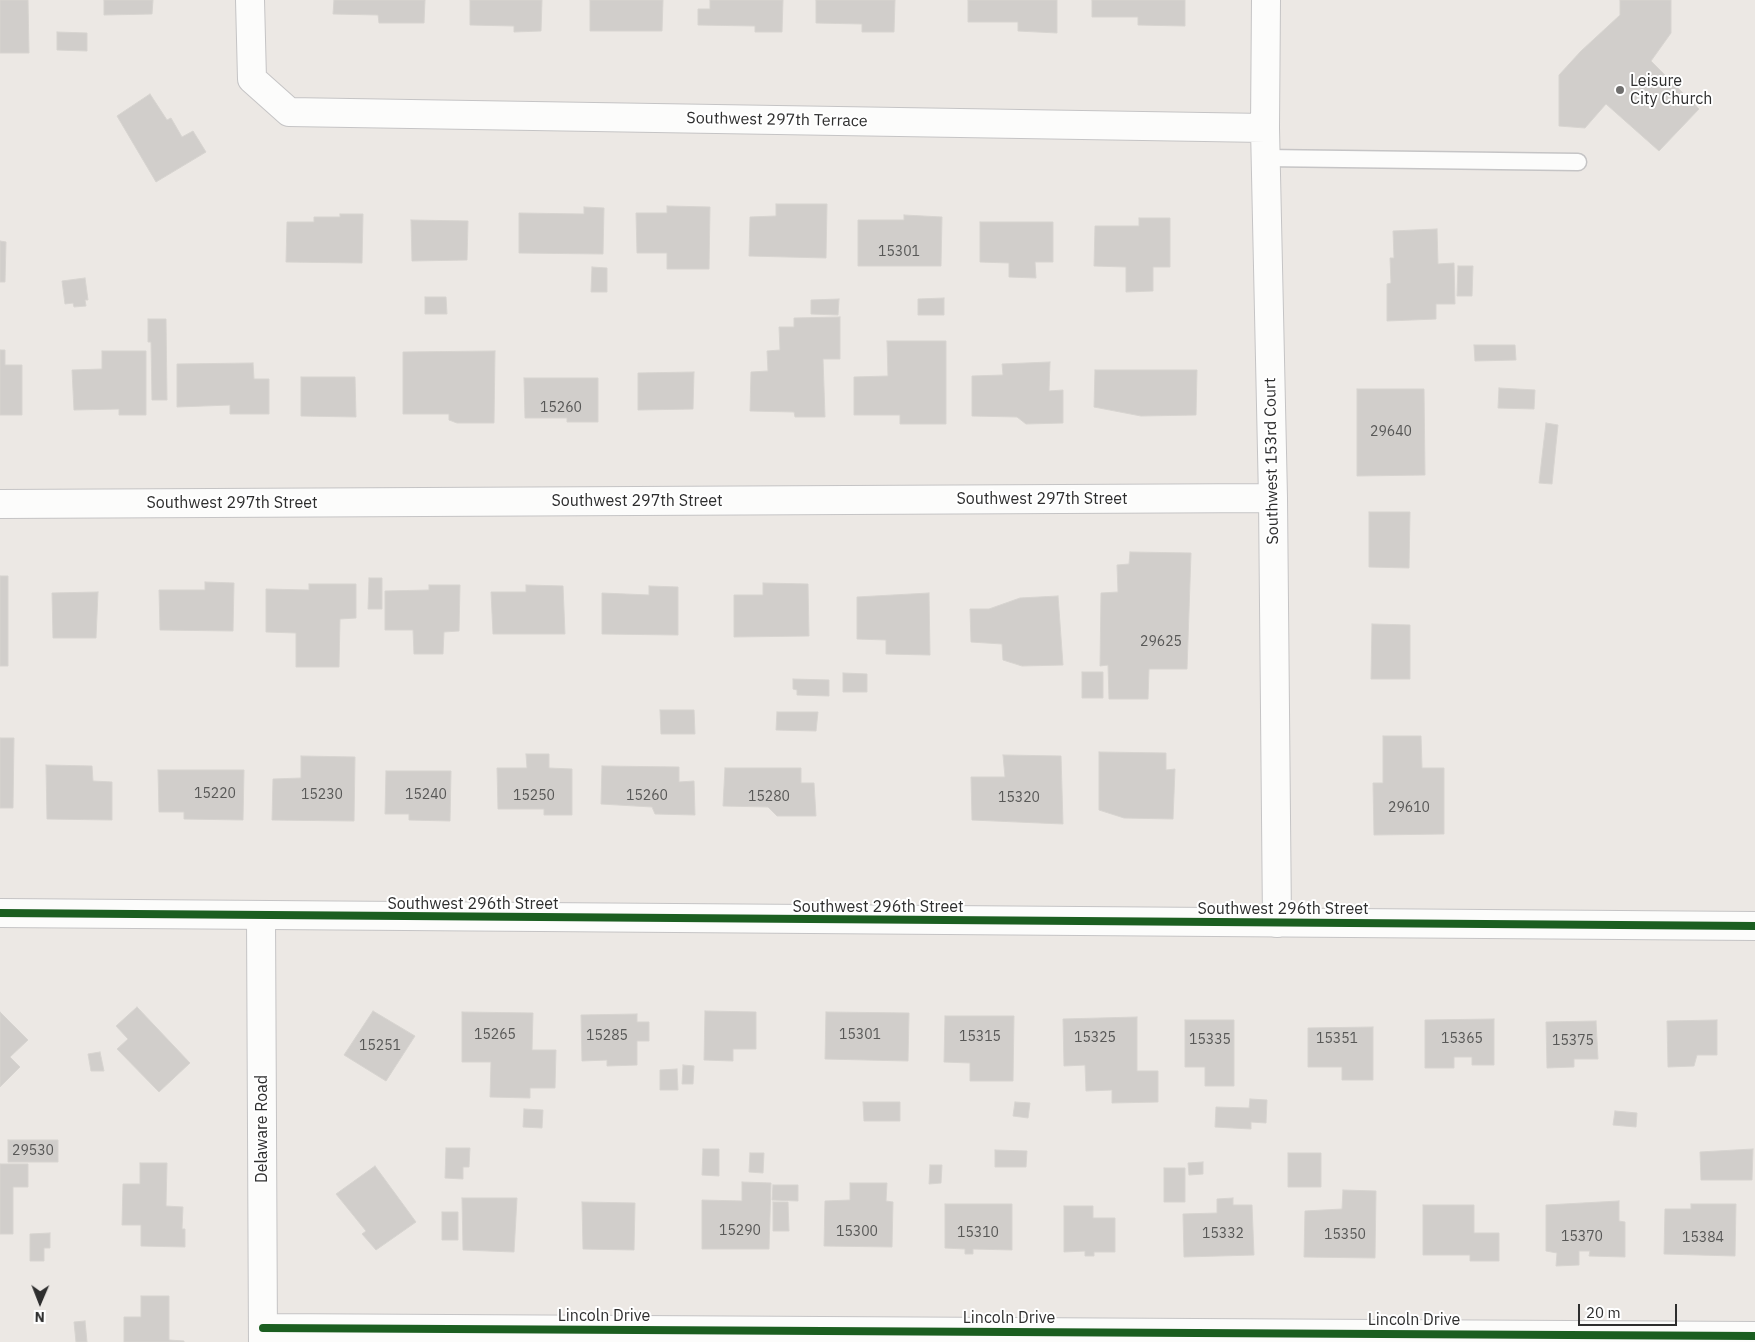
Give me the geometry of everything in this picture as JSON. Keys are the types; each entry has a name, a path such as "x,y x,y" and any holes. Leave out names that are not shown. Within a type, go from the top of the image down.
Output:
{"street":[{"name":"Southwest 297th Terrace","path":"250,0 252,79 290,112 1265,128"},
{"name":"Southwest 153rd Court","path":"1266,0 1265,158 1273,498 1277,923"},
{"name":"Southwest 297th Street","path":"0,504 1273,498"},
{"name":"Southwest 296th Street","path":"0,913 1755,926"},
{"name":"Delaware Road","path":"261,916 263,1335"},
{"name":"Lincoln Drive","path":"263,1335 1695,1339 1755,1336"}],"lane":[{"path":"1265,158 1578,162"}],"building":[{"path":"0,0 28,0 29,53 0,53"},
{"path":"104,0 153,0 152,14 104,15"},
{"path":"334,0 425,0 424,23 379,23 378,15 333,14"},
{"path":"470,0 542,0 541,31 514,32 514,26 470,25"},
{"path":"590,0 663,0 662,31 590,31"},
{"path":"710,0 783,0 782,32 755,32 755,26 698,25 698,9 710,9"},
{"path":"816,0 895,0 894,32 862,32 862,24 816,23"},
{"path":"968,0 1057,0 1057,33 1018,31 1018,22 968,22"},
{"path":"1092,0 1185,0 1185,26 1138,25 1138,17 1092,17"},
{"name":"Leisure City Church","path":"1620,0 1671,0 1671,33 1651,61 1699,109 1659,151 1606,104 1585,128 1559,126 1559,75 1581,51 1620,15"},
{"path":"57,32 87,33 87,51 57,50"},
{"path":"150,94 167,120 171,118 182,137 193,131 206,152 156,182 117,116"},
{"path":"776,204 827,204 826,258 749,256 750,217 776,216"},
{"path":"667,206 710,207 709,269 667,269 667,253 637,253 636,213 667,213"},
{"path":"584,207 604,208 603,254 519,253 519,213 584,214"},
{"path":"340,214 363,214 362,263 286,262 287,222 314,222 314,217 340,217"},
{"path":"904,215 942,217 941,266 858,266 858,220 904,220"},
{"path":"1139,218 1170,218 1170,267 1153,267 1153,291 1126,292 1126,267 1094,266 1095,226 1139,226"},
{"path":"411,220 468,221 467,260 412,261"},
{"path":"980,222 1053,222 1053,262 1035,262 1036,278 1009,277 1009,263 980,262"},
{"path":"1437,229 1438,264 1454,263 1455,304 1436,304 1436,319 1387,321 1387,284 1391,283 1390,258 1394,258 1393,231"},
{"path":"0,241 6,242 5,282 0,282"},
{"path":"1458,266 1473,266 1472,296 1457,296"},
{"path":"592,267 607,268 607,292 591,292"},
{"path":"85,278 88,300 85,300 86,306 74,307 73,303 65,304 62,281"},
{"path":"425,297 446,297 447,314 425,314"},
{"path":"944,298 944,315 918,315 918,299"},
{"path":"839,299 838,315 811,314 811,300"},
{"path":"840,317 840,359 823,359 825,417 795,417 794,412 750,411 751,372 768,371 767,351 780,350 779,327 794,327 794,318"},
{"path":"148,319 166,319 167,400 152,400 151,342 148,342"},
{"path":"887,341 946,341 946,424 900,424 900,415 854,415 854,377 888,376"},
{"path":"1474,345 1515,345 1516,360 1475,361"},
{"path":"0,350 5,350 5,365 22,365 22,415 0,415"},
{"path":"102,351 146,351 146,415 119,415 119,409 74,410 72,370 102,369"},
{"path":"495,351 494,423 457,423 449,420 449,414 403,414 403,352"},
{"path":"1050,362 1049,391 1063,390 1063,423 1026,424 1017,417 972,416 972,376 1003,375 1002,364"},
{"path":"253,363 254,379 269,379 269,414 230,414 230,405 177,407 177,364"},
{"path":"1095,370 1197,370 1196,415 1141,416 1094,407"},
{"path":"694,372 693,409 638,410 638,373"},
{"path":"301,377 355,377 356,417 301,416"},
{"path":"524,378 598,378 598,422 567,422 567,418 525,418"},
{"path":"1499,388 1535,390 1534,409 1498,408"},
{"path":"1357,389 1424,389 1425,475 1357,476"},
{"path":"1546,423 1558,425 1552,484 1539,483"},
{"path":"1369,512 1410,512 1409,568 1369,567"},
{"path":"1130,552 1191,553 1187,669 1149,669 1148,699 1109,699 1108,665 1100,666 1101,593 1118,592 1117,565 1129,564"},
{"path":"0,576 8,576 8,666 0,666"},
{"path":"369,578 382,578 382,609 368,609"},
{"path":"205,582 234,583 233,631 160,630 159,590 205,590"},
{"path":"763,583 808,584 809,636 734,637 734,595 763,595"},
{"path":"309,584 356,584 356,618 340,619 339,667 296,667 296,633 266,632 266,589 309,590"},
{"path":"429,585 460,585 459,631 444,632 443,654 414,654 413,630 385,630 385,591 429,590"},
{"path":"526,585 563,586 565,634 493,634 491,592 526,592"},
{"path":"649,586 678,587 678,635 602,634 602,593 649,595"},
{"path":"98,592 96,638 53,638 52,593"},
{"path":"929,593 930,655 886,654 886,640 857,639 857,597"},
{"path":"1058,596 1063,665 1022,666 1003,660 1002,644 971,642 970,609 989,609 1020,598"},
{"path":"1372,624 1410,625 1410,679 1371,679"},
{"path":"1082,672 1103,672 1103,698 1082,698"},
{"path":"843,673 867,674 867,692 843,692"},
{"path":"793,679 829,680 829,696 797,695 797,690 793,689"},
{"path":"660,710 694,710 695,734 661,734"},
{"path":"777,712 818,712 816,731 776,730"},
{"path":"1383,736 1421,736 1422,768 1444,768 1444,834 1374,835 1373,783 1383,783"},
{"path":"0,738 14,738 13,808 0,808"},
{"path":"1099,752 1166,753 1166,770 1175,769 1173,819 1124,818 1099,810"},
{"path":"526,754 549,754 549,768 572,769 572,815 544,815 544,809 498,809 497,768 527,768"},
{"path":"1003,755 1061,756 1063,824 972,820 971,777 1005,777"},
{"path":"301,756 355,757 354,821 272,820 273,779 301,778"},
{"path":"46,765 92,766 93,781 112,782 112,820 47,819"},
{"path":"602,766 679,767 679,782 694,781 695,815 655,814 652,807 601,804"},
{"path":"725,768 801,768 801,783 814,783 816,816 777,816 768,807 723,806"},
{"path":"158,770 244,770 243,820 184,819 184,812 159,812"},
{"path":"386,771 451,771 450,821 409,820 409,814 385,814"},
{"path":"137,1007 190,1063 159,1092 117,1049 128,1039 116,1026"},
{"path":"373,1011 415,1036 386,1081 344,1055"},
{"path":"705,1011 756,1012 756,1049 733,1049 733,1061 704,1060"},
{"path":"0,1012 28,1040 10,1057 20,1067 0,1087"},
{"path":"462,1012 533,1013 532,1050 556,1050 555,1088 530,1088 530,1098 490,1097 491,1062 462,1062"},
{"path":"826,1012 909,1013 908,1061 825,1059"},
{"path":"637,1014 637,1022 649,1022 649,1041 637,1041 637,1065 607,1066 607,1060 582,1061 581,1015"},
{"path":"945,1016 1014,1016 1013,1081 970,1081 970,1063 944,1062"},
{"path":"1137,1017 1137,1071 1158,1071 1158,1102 1112,1103 1112,1090 1086,1091 1085,1065 1064,1066 1063,1019"},
{"path":"1494,1019 1494,1065 1472,1065 1472,1057 1454,1057 1454,1068 1425,1068 1425,1020"},
{"path":"1185,1020 1234,1020 1234,1086 1205,1086 1205,1067 1185,1067"},
{"path":"1717,1020 1717,1055 1697,1055 1694,1066 1668,1067 1667,1021"},
{"path":"1596,1021 1598,1059 1574,1059 1574,1067 1547,1068 1546,1022"},
{"path":"1373,1027 1373,1080 1342,1080 1342,1067 1308,1067 1308,1028"},
{"path":"100,1052 104,1071 91,1071 88,1054"},
{"path":"683,1065 694,1066 693,1084 682,1084"},
{"path":"677,1069 678,1090 660,1090 660,1070"},
{"path":"1250,1099 1267,1100 1266,1123 1251,1122 1251,1129 1215,1127 1216,1107 1249,1108"},
{"path":"863,1102 900,1102 900,1121 864,1121"},
{"path":"1015,1102 1030,1103 1028,1118 1013,1116"},
{"path":"524,1109 543,1110 542,1128 523,1127"},
{"path":"1615,1111 1637,1113 1636,1127 1613,1125"},
{"path":"8,1140 58,1140 58,1162 8,1162"},
{"path":"446,1148 470,1148 469,1167 463,1167 463,1179 445,1178"},
{"path":"703,1149 719,1149 719,1176 702,1175"},
{"path":"1753,1149 1752,1180 1701,1180 1700,1152"},
{"path":"995,1150 1027,1151 1026,1167 995,1167"},
{"path":"750,1153 764,1153 763,1173 749,1172"},
{"path":"1288,1153 1321,1153 1321,1187 1288,1187"},
{"path":"1203,1162 1203,1174 1189,1175 1188,1163"},
{"path":"140,1163 167,1163 166,1206 183,1207 182,1229 185,1229 185,1247 141,1246 141,1225 122,1225 123,1184 140,1184"},
{"path":"0,1164 28,1164 28,1187 13,1187 13,1234 0,1234"},
{"path":"930,1165 942,1165 941,1183 929,1184"},
{"path":"375,1166 416,1222 376,1250 362,1234 366,1231 336,1194"},
{"path":"1164,1168 1185,1168 1185,1202 1164,1202"},
{"path":"742,1182 771,1183 769,1249 702,1249 702,1200 742,1201"},
{"path":"850,1183 887,1183 886,1201 893,1202 892,1247 824,1246 825,1201 850,1200"},
{"path":"773,1185 798,1185 798,1201 772,1200"},
{"path":"1343,1190 1376,1191 1375,1258 1304,1257 1305,1211 1342,1209"},
{"path":"462,1198 517,1198 514,1252 463,1250"},
{"path":"1233,1198 1233,1205 1252,1205 1254,1255 1184,1257 1183,1214 1217,1213 1217,1199"},
{"path":"1619,1201 1619,1221 1625,1222 1625,1257 1589,1256 1590,1251 1579,1251 1579,1265 1556,1266 1557,1253 1546,1251 1546,1205"},
{"path":"582,1202 635,1203 634,1250 583,1249"},
{"path":"773,1202 788,1202 789,1231 773,1231"},
{"path":"945,1204 1012,1204 1012,1250 973,1249 973,1254 965,1254 965,1249 945,1248"},
{"path":"1691,1204 1736,1204 1735,1256 1664,1254 1665,1209 1691,1209"},
{"path":"1423,1205 1474,1205 1474,1233 1499,1233 1499,1261 1470,1261 1470,1255 1423,1255"},
{"path":"1064,1206 1093,1206 1093,1218 1115,1218 1115,1252 1094,1252 1094,1256 1085,1256 1085,1251 1064,1252"},
{"path":"442,1212 458,1212 458,1240 442,1240"},
{"path":"50,1233 50,1248 44,1248 44,1261 30,1261 30,1234"},
{"path":"141,1296 169,1296 169,1340 184,1342 124,1342 124,1317 141,1317"},
{"path":"85,1321 87,1342 76,1342 74,1322"}],"cycle path":[{"path":"0,913 1755,926"},
{"path":"263,1328 1755,1336"}],"place":[{"name":"Leisure City Church","path":"1620,90"}]}
